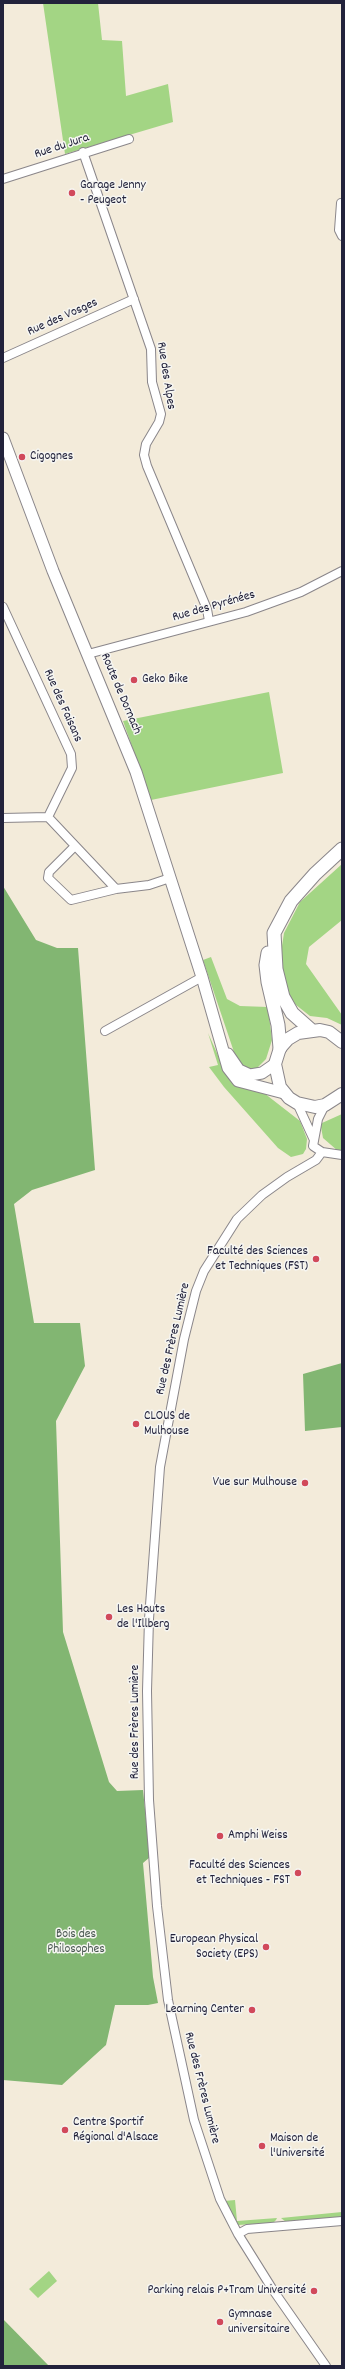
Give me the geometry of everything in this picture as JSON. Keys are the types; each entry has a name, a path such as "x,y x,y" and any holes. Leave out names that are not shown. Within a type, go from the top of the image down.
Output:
{"highway":[{"path":"310,1029 292,1013 283,997 276,969 274,942 278,923 291,901 315,874 342,849"},
{"path":"274,942 268,953 266,966 280,1036 280,1048"}],"main road":[{"name":"Route de Dornach","path":"3,438 53,571 136,772 221,1039"},
{"path":"336,1100 315,1107 297,1104 284,1093 277,1080 275,1064 280,1048 288,1039 298,1033 310,1029 329,1032 342,1042"},
{"path":"221,1039 232,1063 244,1073 262,1073 275,1064"},
{"path":"221,1039 228,1068 233,1077 250,1085 284,1093"}],"street":[{"name":"Rue du Jura","path":"3,179 83,152 129,139"},
{"name":"Rue des Alpes","path":"83,152 151,349 152,382 160,414 159,422 146,444 144,455 206,610 209,621"},
{"path":"341,204 339,230 342,236"},
{"name":"Rue des Vosges","path":"3,358 134,299"},
{"name":"Rue des Pyrénées","path":"88,654 246,612 301,592 342,571"},
{"name":"Rue des Faisans","path":"3,606 71,754 72,768 48,817"},
{"path":"3,818 48,817 116,889"},
{"path":"74,846 49,872 48,878 72,900 116,889 150,885 170,878"},
{"path":"105,1031 200,972"},
{"path":"313,1143 318,1119 336,1100"},
{"path":"297,1104 313,1143 322,1152 342,1155"},
{"name":"Rue des Frères Lumière","path":"322,1152 316,1160 287,1177 247,1209 228,1230 204,1270 196,1291 185,1334 160,1467 149,1619 147,1691 149,1800 157,1906 168,2000 194,2120 220,2199 238,2234 273,2290 326,2366"},
{"path":"238,2234 248,2229 342,2221"}],"green space":[{"path":"43,3 98,3 102,40 122,41 126,96 168,84 173,122 65,154"},
{"path":"269,692 283,773 151,800 123,721"},
{"path":"342,864 342,920 309,947 306,964 342,1015 342,1025 327,1018 310,1016 296,1005 288,995 280,959 284,933 300,902"},
{"name":"Bois des Philosophes","path":"3,886 36,940 57,948 78,948 95,1170 32,1190 14,1204 34,1323 80,1323 85,1366 56,1421 63,1632 109,1782 117,1791 143,1790 150,1857 143,1863 153,1977 158,2003 148,2005 115,2005 106,2045 62,2085 3,2080"},
{"path":"211,957 227,999 240,1006 268,1007 272,1040 266,1059 256,1069 250,1070 242,1066 236,1058 203,960"},
{"path":"208,1033 225,1071 264,1093 300,1121 307,1139 306,1149 303,1154 291,1157 278,1148 224,1087 209,1067 218,1065"},
{"path":"342,1114 342,1151 338,1151 323,1138 321,1127 322,1123"},
{"path":"342,1363 342,1427 305,1431 303,1374"},
{"path":"235,2200 237,2221 277,2218 273,2223 238,2225 224,2201"},
{"path":"342,2212 342,2217 286,2222 281,2218"},
{"path":"49,2271 57,2281 38,2298 29,2289"},
{"path":"3,2319 49,2366 3,2366"}],"place":[{"name":"Garage Jenny - Peugeot","path":"72,193"},
{"name":"Cigognes","path":"22,457"},
{"name":"Geko Bike","path":"134,680"},
{"name":"Faculté des Sciences et Techniques (FST)","path":"316,1259"},
{"name":"CLOUS de Mulhouse","path":"136,1424"},
{"name":"Vue sur Mulhouse","path":"305,1483"},
{"name":"Les Hauts de l'Illberg","path":"109,1617"},
{"name":"Amphi Weiss","path":"220,1836"},
{"name":"Faculté des Sciences et Techniques - FST","path":"298,1873"},
{"name":"European Physical Society (EPS)","path":"266,1947"},
{"name":"Learning Center","path":"252,2010"},
{"name":"Centre Sportif Régional d'Alsace","path":"65,2130"},
{"name":"Maison de l'Université","path":"262,2146"},
{"name":"Parking relais P+Tram Université","path":"314,2291"},
{"name":"Gymnase universitaire","path":"220,2322"}]}
